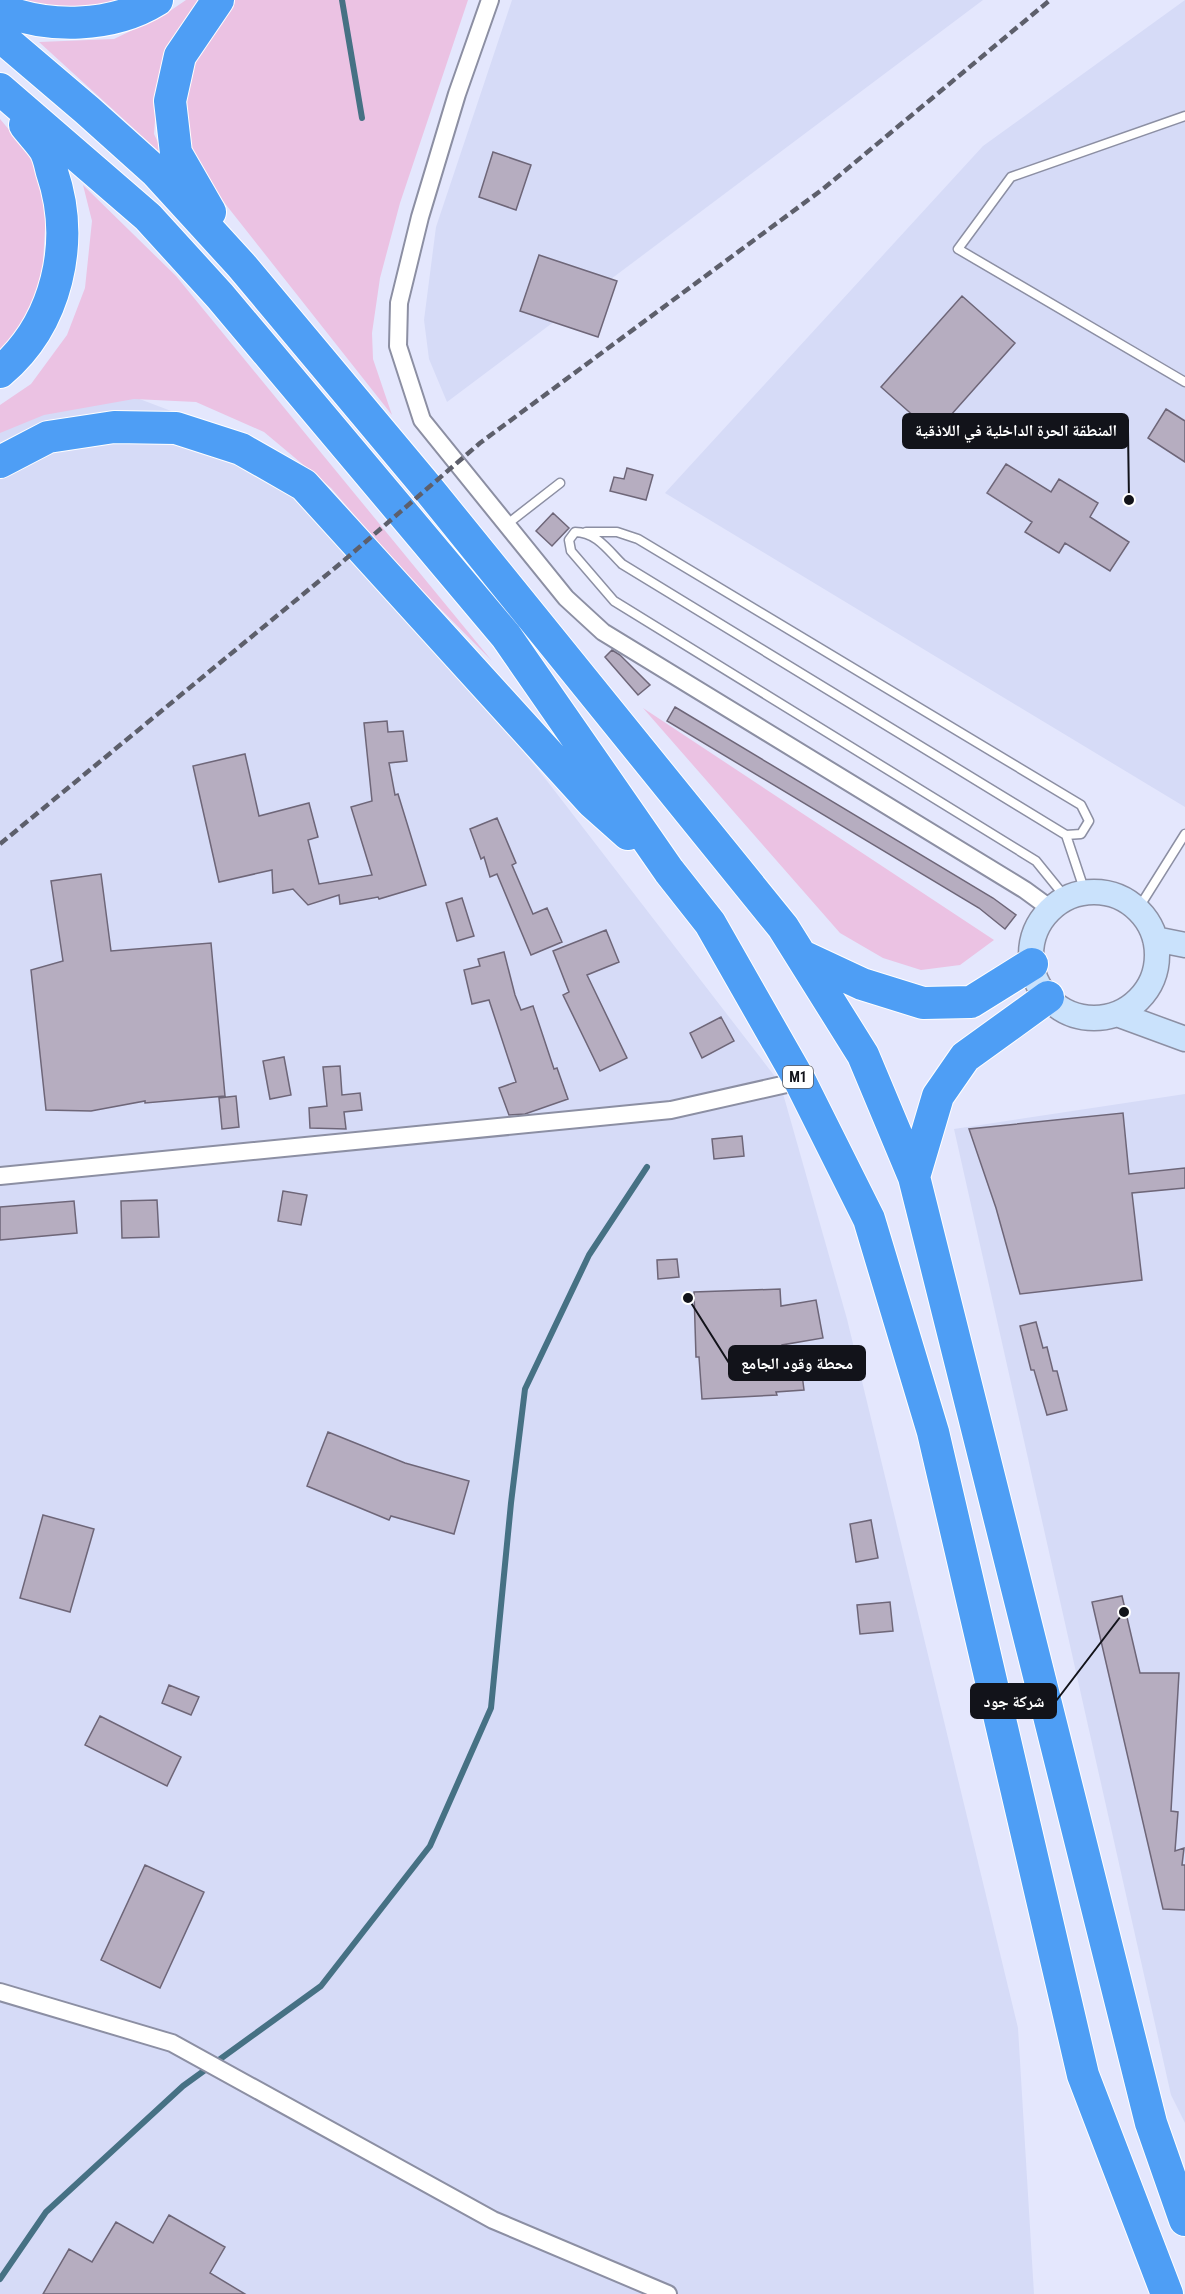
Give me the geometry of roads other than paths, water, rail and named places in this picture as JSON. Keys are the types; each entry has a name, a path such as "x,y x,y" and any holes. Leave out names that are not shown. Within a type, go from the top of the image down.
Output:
{"highway":[{"path":"0,9 41,21 70,23 98,21 126,14 157,0"},
{"path":"218,0 180,56 170,101 176,153 241,265"},
{"path":"0,36 155,171 241,265 543,629 783,927 863,1054 914,1177 1151,2123 1185,2220"},
{"name":"M1","path":"0,89 148,217 220,296 506,636 669,871 710,923 800,1081 873,1230 933,1432 1083,2075 1167,2294"},
{"path":"0,94 45,150 58,189 63,221 62,262 52,296 35,333 15,359 0,372"},
{"path":"0,462 48,437 114,427 176,428 241,449 304,485 592,802 669,871"},
{"path":"802,956 862,984 923,1003 971,1002 1032,964"},
{"path":"914,1177 939,1096 965,1057 1048,997"}],"street":[{"path":"490,0 457,94 420,217 399,303 398,346 422,420 566,598 603,632 1025,890 1067,900 1104,892 1122,898 1138,909 1149,923 1158,957 1154,975 1146,991 1133,1005 1117,1014 1098,1018 1080,1016 1062,1009 1048,997 1037,982 1032,964 1032,944 1038,925 1067,900"},
{"path":"1155,939 1185,945"},
{"path":"1117,1014 1185,1039"},
{"path":"0,1176 671,1110 800,1081"},
{"path":"0,1992 172,2043 493,2220 668,2294"}],"lane":[{"path":"1185,116 1011,177 958,249 1185,382"},
{"path":"506,525 560,483"},
{"path":"586,532 596,538 622,564 1066,835 1081,834 1089,821 1081,804 638,539 617,532 586,532 575,532 569,540 571,551 614,601 1036,861 1067,900"},
{"path":"1138,909 1185,834"},
{"path":"1066,835 1067,900"}],"waterway":[{"path":"342,0 362,118"},
{"path":"0,2279 46,2212 183,2086 321,1986 430,1846 491,1708 511,1503 525,1389 589,1255 647,1167"}],"railway":[{"path":"0,844 341,563 480,443 823,189 1050,0"}],"place":[{"name":"المنطقة الحرة الداخلية في اللاذقية","path":"1129,500"},
{"name":"محطة وقود الجامع","path":"688,1298"},
{"name":"شركة جود","path":"1124,1612"}]}
